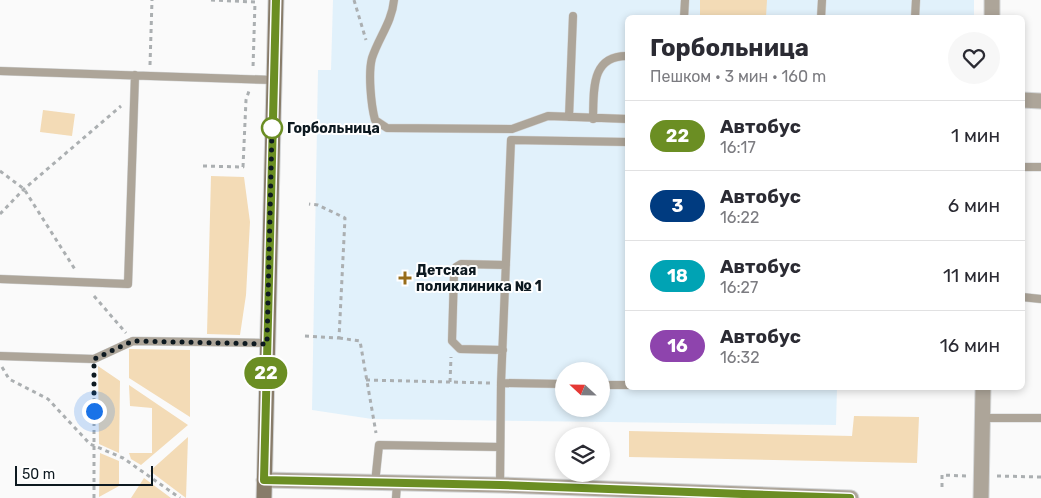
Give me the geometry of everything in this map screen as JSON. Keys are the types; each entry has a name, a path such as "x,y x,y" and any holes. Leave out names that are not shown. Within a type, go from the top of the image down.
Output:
{"main road":[{"path":"264,498 276,0"}],"street":[{"path":"992,0 992,15"},
{"path":"1025,100 1041,101"},
{"path":"981,498 983,390"},
{"path":"264,480 375,484 396,491 500,485 634,495 851,498"}],"lane":[{"path":"394,0 393,14 372,59 371,107 375,120 387,128 512,129 548,116 625,120"},
{"path":"684,15 685,0"},
{"path":"821,15 822,0"},
{"path":"915,15 916,0"},
{"path":"569,117 573,16"},
{"path":"593,119 594,81 599,70 605,61 614,56 625,56"},
{"path":"0,71 273,80"},
{"path":"0,279 128,284 135,75"},
{"path":"500,485 501,383 512,140 625,142"},
{"path":"1025,166 1041,167"},
{"path":"503,350 460,349 452,341 454,273 456,267 461,264 506,265"},
{"path":"1025,298 1041,299"},
{"path":"0,356 94,359 133,341 267,344"},
{"path":"501,383 555,384"},
{"path":"610,385 625,385"},
{"path":"982,418 1041,418"},
{"path":"375,484 379,444 500,447"}],"path":[{"path":"150,76 152,0"},
{"path":"203,166 243,167 246,100 252,79 255,2 211,0"},
{"path":"354,0 372,59"},
{"path":"0,214 24,190 134,94"},
{"path":"0,171 24,190 83,282 133,341"},
{"path":"308,204 318,205 345,218 340,338"},
{"path":"305,336 360,341 372,419 379,444"},
{"path":"450,382 452,341"},
{"path":"94,359 94,498"},
{"path":"0,363 9,379 48,399 90,444 137,466 180,498"},
{"path":"366,380 501,383"},
{"path":"942,487 942,475 966,476"},
{"path":"991,476 1041,477"}],"shaded area":[{"path":"333,0 974,0 974,15 625,15 625,390 837,390 836,425 372,419 312,410 318,70 331,70"},
{"path":"700,0 767,0 766,15 700,15"},
{"path":"43,110 75,114 72,136 40,132"},
{"path":"211,176 244,177 250,222 246,295 240,335 207,334"},
{"path":"129,349 190,350 190,417 129,378"},
{"path":"98,366 120,381 119,453 99,444"},
{"path":"129,385 188,425 141,465 131,459 129,453 152,453 152,408 130,406"},
{"path":"854,416 919,417 917,463 629,457 629,431 852,436"},
{"path":"188,437 186,498 150,471"},
{"path":"100,453 119,461 119,486 99,497"},
{"path":"144,478 171,498 131,498"}],"bus line":[{"name":"22","path":"276,0 264,480 500,485 850,498"}],"place":[{"name":"Горбольница","path":"272,128"},
{"name":"Детская поликлиника № 1","path":"405,278"}],"route":[{"path":"94,411 94,359 133,341 267,344 272,128"}]}
